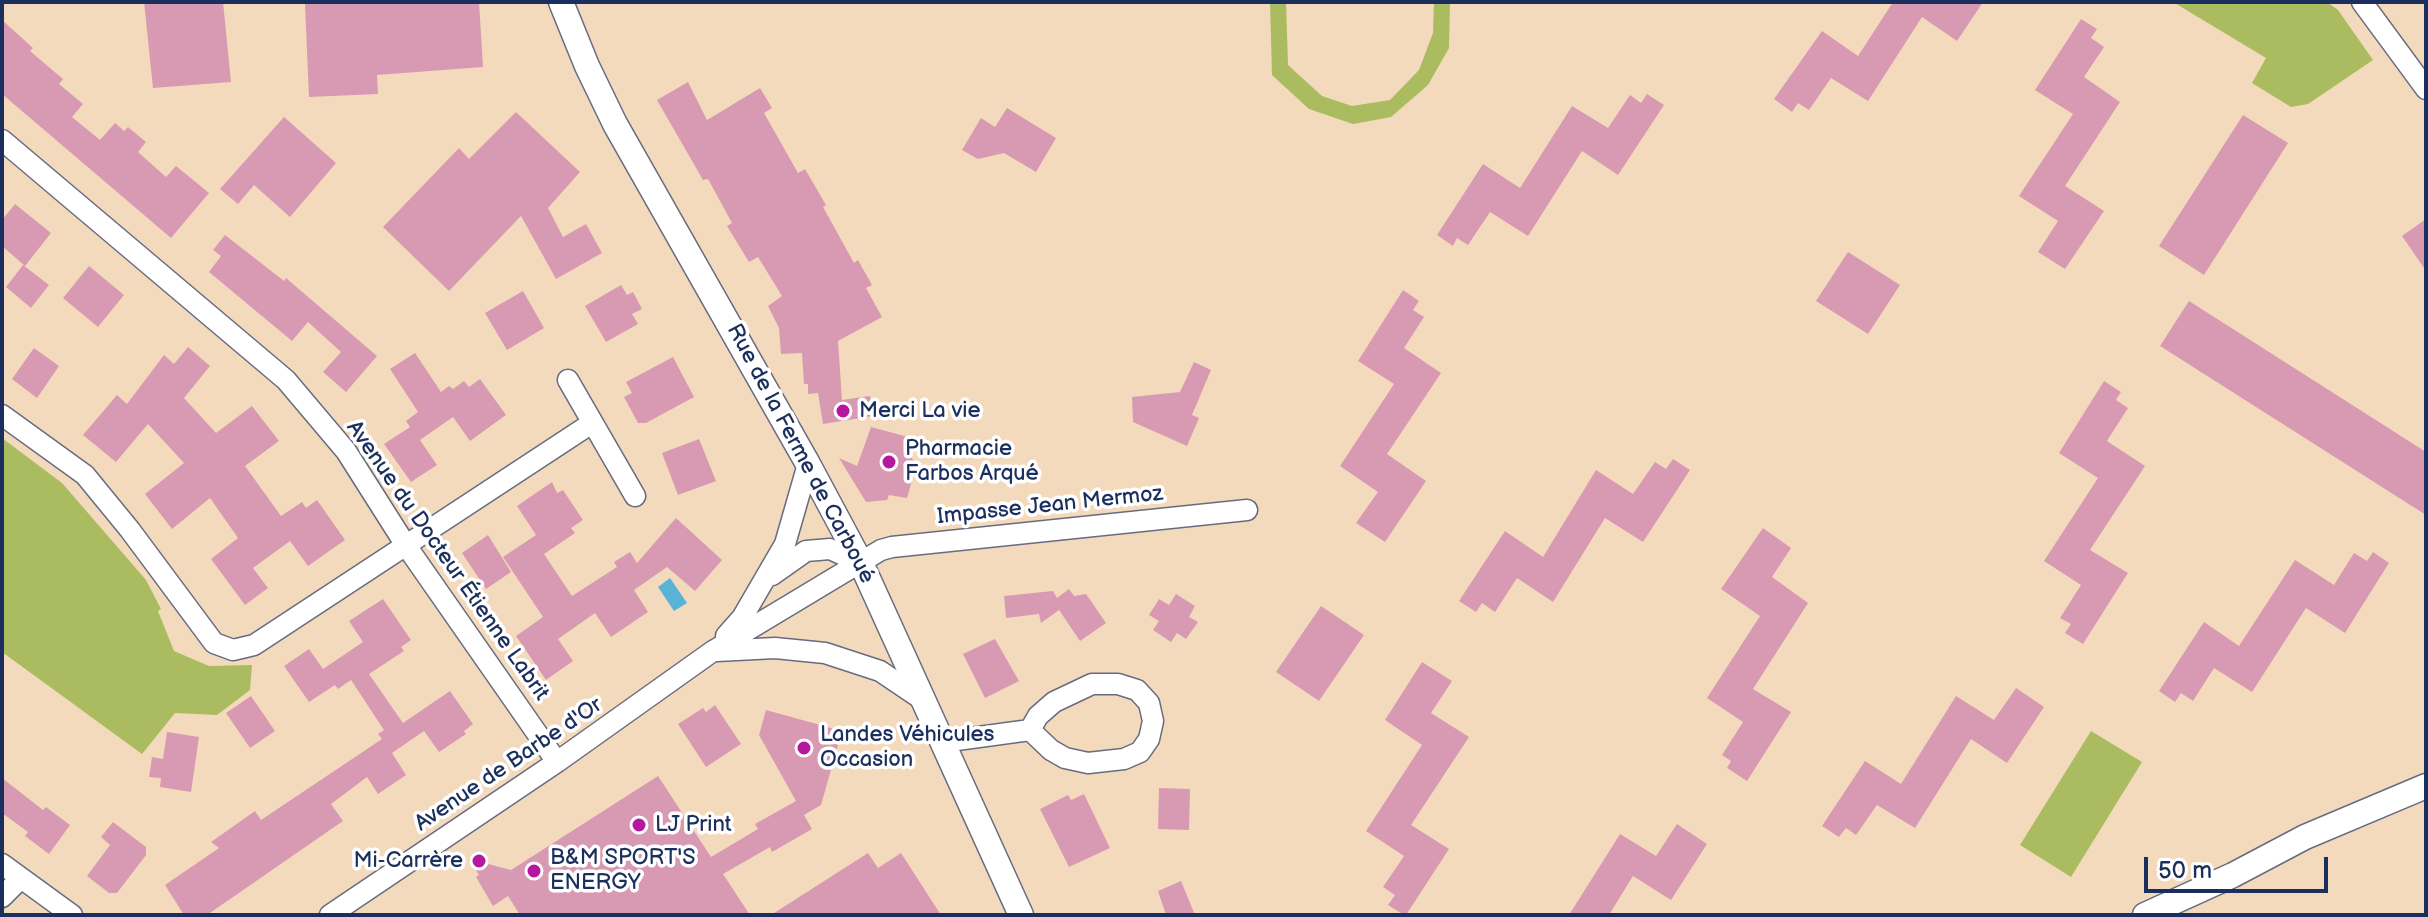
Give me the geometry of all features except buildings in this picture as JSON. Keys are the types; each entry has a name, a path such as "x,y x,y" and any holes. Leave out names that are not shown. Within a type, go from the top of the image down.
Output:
{"street":[{"name":"Rue de la Ferme de Carboué","path":"561,2 615,124 861,563 1021,915"},
{"path":"2362,2 2426,89"},
{"name":"Avenue du Docteur Étienne Labrit","path":"3,144 286,380 346,451 405,544 557,762"},
{"path":"568,380 635,496"},
{"path":"2,415 85,475 214,643 233,650 254,645 592,423"},
{"name":"Avenue de Barbe d'Or","path":"713,651 742,618 785,544 808,464"},
{"name":"Impasse Jean Mermoz","path":"861,563 892,547 1247,510"},
{"name":"Avenue de Barbe d'Or","path":"761,585 779,568 806,551 830,549 861,563"},
{"name":"Avenue de Barbe d'Or","path":"330,915 557,762 713,651 861,563"},
{"path":"713,651 775,648 825,653 880,671 923,700"},
{"path":"1092,684 1118,684 1137,690 1149,703 1153,721 1149,739 1140,752 1124,759 1088,763 1065,758 1051,750 1030,730 1038,716 1054,702 1092,684"},
{"path":"942,742 1030,730"},
{"path":"2145,915 2233,875 2305,837 2426,786"},
{"path":"2,864 72,915"},
{"path":"2,897 21,878"}],"green space":[{"path":"1270,2 1286,2 1288,65 1322,96 1352,106 1390,100 1419,70 1433,33 1434,2 1450,2 1449,48 1428,85 1391,117 1353,124 1309,109 1272,75"},
{"path":"2173,2 2327,2 2338,10 2373,60 2308,104 2291,107 2252,83 2266,58"},
{"path":"2,438 62,483 146,580 161,609 158,611 174,651 209,666 252,665 250,690 217,715 175,713 142,754 2,652"},
{"path":"2091,731 2142,762 2071,877 2020,845"}],"water":[{"path":"670,578 687,603 674,611 658,587"}],"place":[{"name":"Merci La vie","path":"843,411"},
{"name":"Pharmacie Farbos Arqué","path":"889,462"},
{"name":"Landes Véhicules Occasion","path":"804,748"},
{"name":"LJ Print","path":"639,825"},
{"name":"Mi-Carrère","path":"479,861"},
{"name":"B&M SPORT'S ENERGY","path":"534,871"}]}
